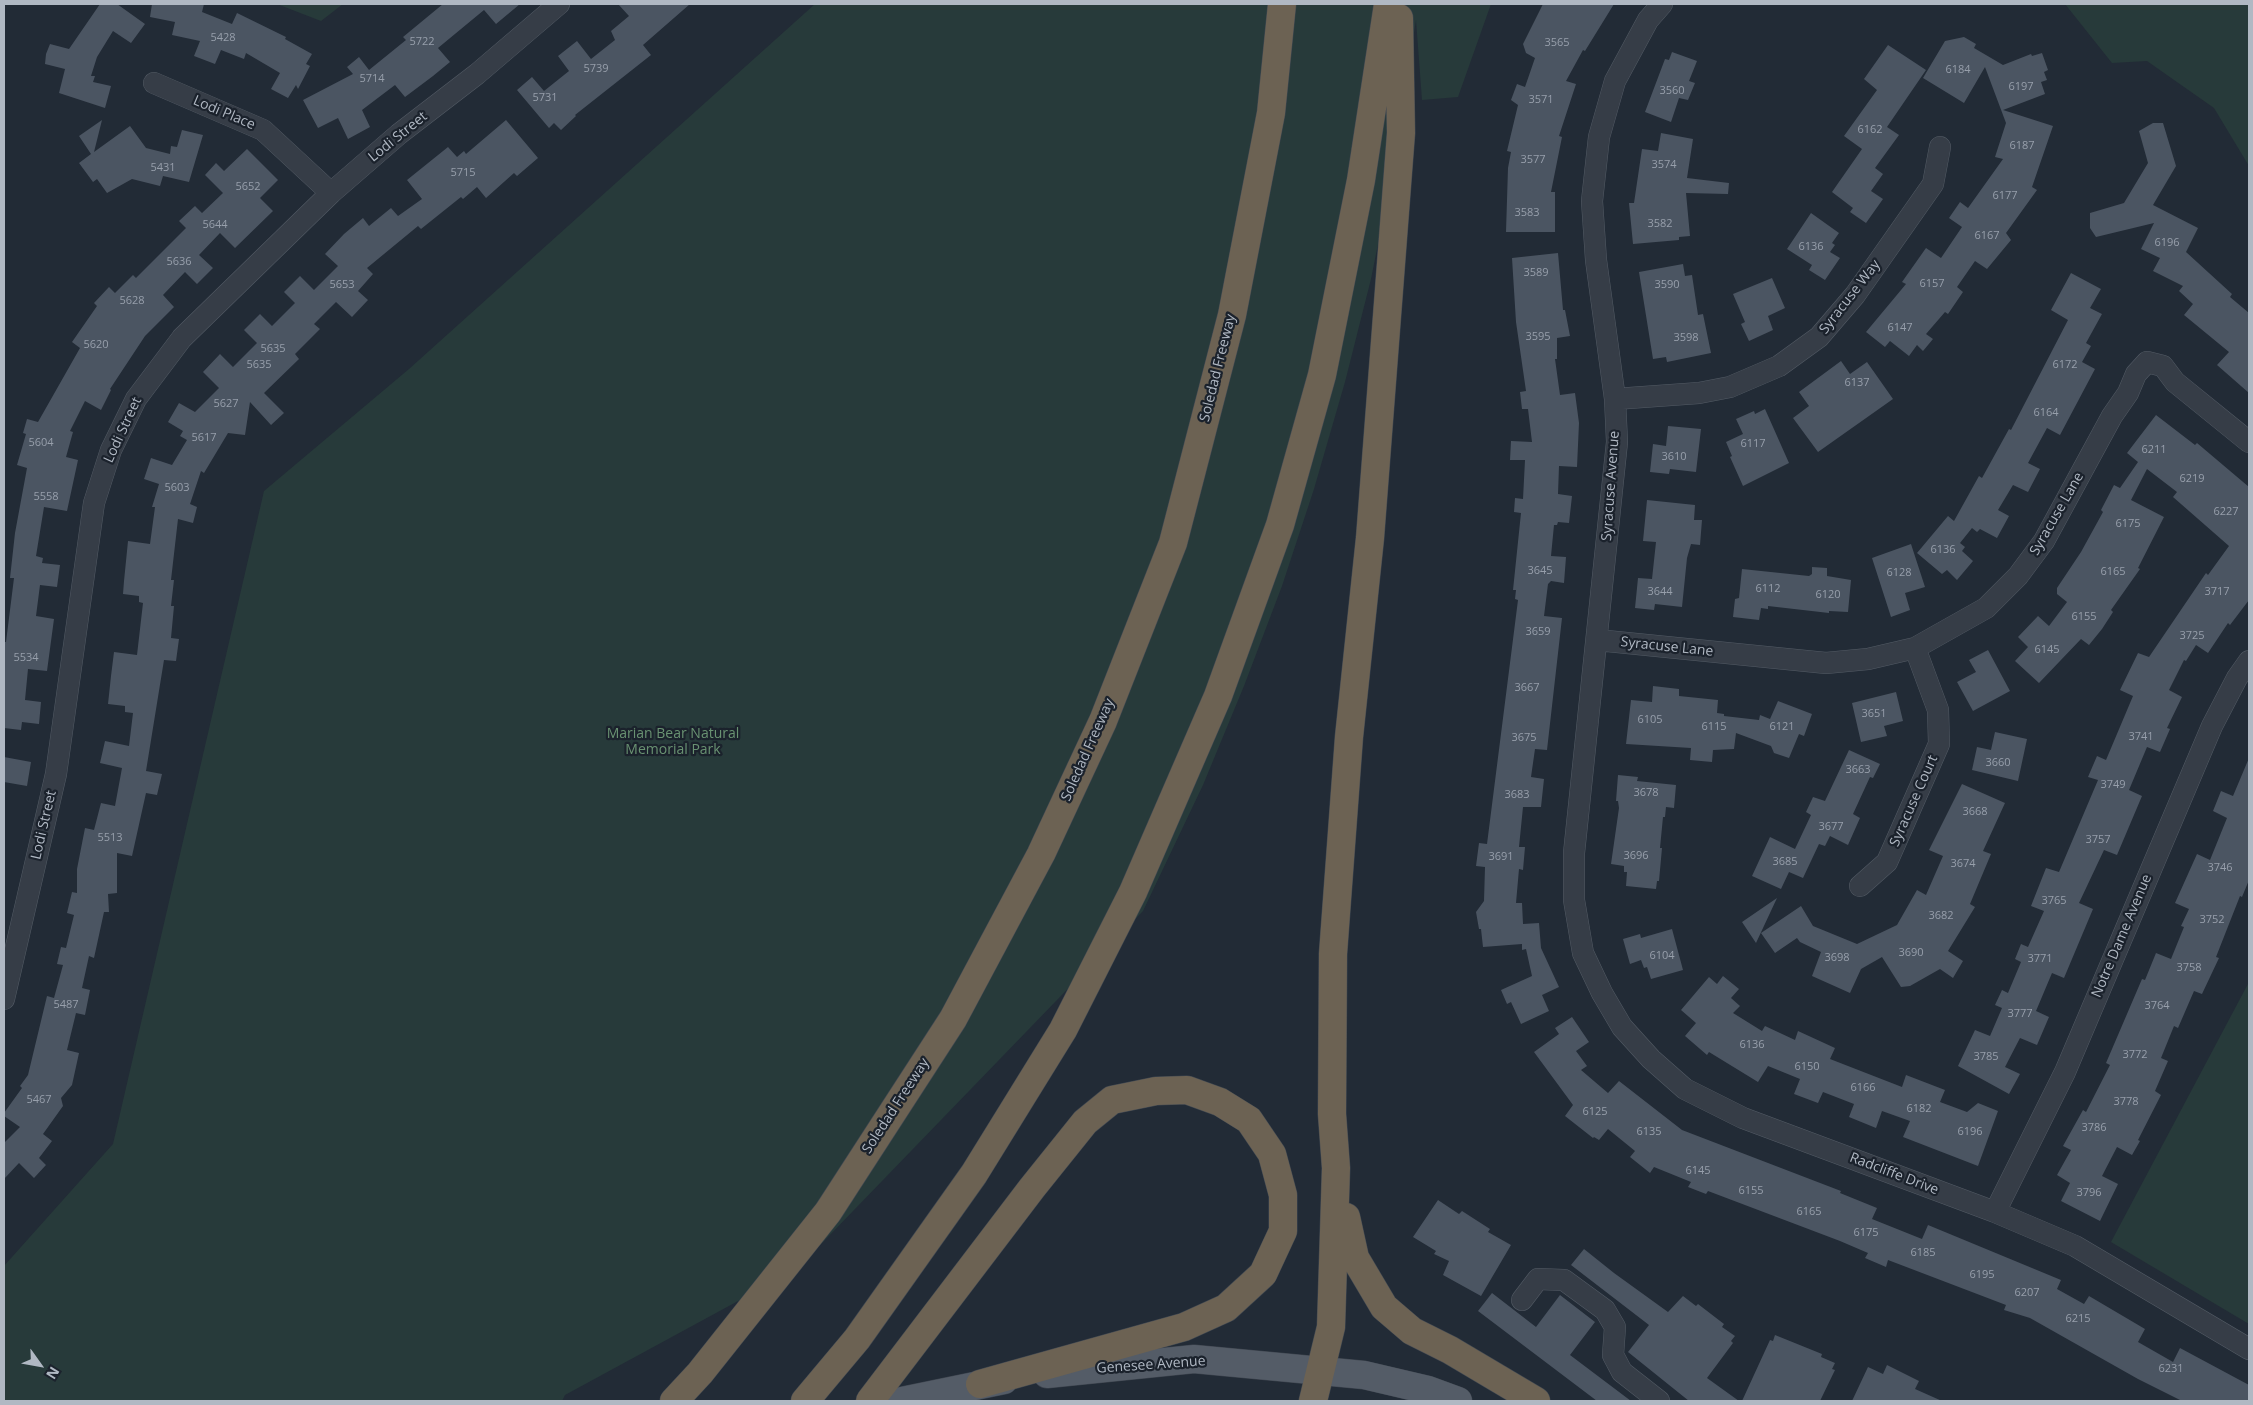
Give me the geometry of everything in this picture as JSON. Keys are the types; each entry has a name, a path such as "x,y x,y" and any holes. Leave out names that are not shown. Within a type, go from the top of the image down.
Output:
{"highway":[{"name":"Soledad Freeway","path":"674,1401 700,1374 828,1212 953,1019 1041,854 1103,721 1173,544 1232,315 1271,113 1282,4"},
{"path":"805,1401 857,1339 974,1174 1063,1030 1133,892 1218,696 1280,525 1322,375 1361,180 1388,4"},
{"path":"1314,1401 1331,1327 1336,1168 1332,1114 1333,954 1349,737 1370,538 1401,133 1399,4"},
{"path":"870,1401 1032,1188 1085,1122 1112,1100 1156,1091 1187,1090 1220,1102 1249,1120 1272,1154 1283,1195 1283,1231 1263,1274 1226,1308 1184,1327 980,1384"},
{"path":"1336,1168 1355,1258 1384,1306 1412,1331 1450,1350 1536,1401"}],"main road":[{"name":"Genesee Avenue","path":"902,1401 980,1384 1070,1371 1194,1359 1364,1375 1428,1390 1458,1401"}],"street":[{"name":"Lodi Street","path":"5,989 56,774 94,503 111,450 136,399 182,338 331,193 399,134 477,74 559,4"},
{"name":"Syracuse Avenue","path":"1583,954 1574,900 1574,853 1617,442 1615,398 1596,260 1592,201 1598,146 1615,81 1648,20 1662,4"},
{"name":"Lodi Place","path":"154,83 263,130 331,193"},
{"name":"Syracuse Way","path":"1615,398 1699,393 1730,387 1779,366 1819,337 1855,295 1933,184 1940,147"},
{"name":"Syracuse Lane","path":"1597,640 1826,663 1868,659 1915,648 1986,608 2018,576 2044,542 2112,416 2128,393 2136,374 2147,362 2163,366 2175,382 2249,442"},
{"name":"Syracuse Court","path":"1860,886 1887,862 1940,744 1938,710 1915,648"},
{"name":"Notre Dame Avenue","path":"1995,1212 2065,1072 2212,726 2237,678 2249,661"},
{"name":"Radcliffe Drive","path":"1583,954 1602,993 1622,1027 1651,1059 1685,1089 1742,1118 1995,1212 2075,1246 2249,1349"},
{"path":"1522,1300 1538,1279 1564,1280 1605,1310 1615,1327 1613,1355 1622,1372 1660,1401"}],"green space":[{"path":"277,4 343,4 321,21"},
{"name":"Marian Bear Natural Memorial Park","path":"815,4 1491,4 1458,97 1422,100 1416,20 1392,174 1371,279 1345,382 1314,489 1282,586 1244,686 1203,785 1143,911 797,1269 565,1395 562,1401 4,1401 4,1266 113,1144 264,491 409,369"},
{"path":"2065,4 2249,4 2249,166 2214,108 2147,61 2112,63"},
{"path":"2249,982 2249,1324 2111,1242"}],"building":[{"path":"100,4 117,4 145,24 131,43 113,31 97,57 91,76 95,76 93,82 111,86 105,108 59,93 65,69 45,64 50,44 69,49"},
{"path":"152,4 204,4 202,12 232,24 237,13 286,37 285,39 312,54 306,64 310,66 298,89 296,85 288,98 271,89 280,73 246,53 244,59 221,50 215,64 194,56 200,41 172,35 175,22 150,17"},
{"path":"443,4 520,4 496,24 484,10 438,48 450,62 433,76 405,97 395,85 362,110 370,127 348,139 338,118 318,128 303,100 353,74 347,67 359,57 369,70 406,40 403,37"},
{"path":"618,4 690,4 643,45 651,55 575,115 561,130 554,123 549,128 517,90 532,77 544,91 569,71 558,56 577,41 591,59 615,40 611,31 629,16"},
{"path":"1543,4 1614,4 1585,51 1583,50 1566,81 1576,84 1559,136 1562,137 1551,192 1555,192 1555,232 1506,232 1508,168 1511,152 1507,151 1518,105 1511,100 1517,84 1525,87 1535,58 1526,53 1523,44"},
{"path":"1964,37 1976,44 1974,48 2003,65 2031,54 2032,56 2042,53 2048,70 2044,72 2047,80 2041,82 2045,94 2003,110 2053,126 2032,187 2037,190 2006,233 2011,240 1987,269 1975,261 1957,287 1963,292 1948,314 1945,312 1926,334 1933,339 1923,351 1917,345 1909,356 1890,341 1885,347 1866,332 1906,284 1902,282 1926,248 1941,258 1962,227 1949,218 1960,202 1968,208 2003,159 1995,157 2006,123 1985,67 1964,103 1923,78 1945,41"},
{"path":"1888,45 1926,70 1887,127 1899,135 1875,168 1883,174 1871,191 1883,199 1866,223 1850,212 1853,208 1832,192 1862,149 1844,136 1877,90 1864,79"},
{"path":"1672,52 1697,61 1689,81 1695,83 1688,100 1679,98 1671,122 1645,112 1665,59 1669,60"},
{"path":"102,120 94,152 130,126 146,148 170,154 171,146 177,147 182,130 203,135 189,182 163,176 160,186 132,179 107,193 97,179 93,182 79,163 91,154 79,136"},
{"path":"506,120 538,158 517,176 514,173 486,198 477,187 463,199 461,197 421,229 418,226 367,268 373,274 358,291 368,300 352,317 336,302 314,324 320,329 295,354 299,359 264,393 284,413 271,425 250,402 245,435 228,433 204,473 201,471 190,504 197,507 193,523 178,519 171,580 174,580 171,606 174,606 171,638 179,639 176,661 164,660 146,771 162,774 157,795 146,793 132,856 117,853 117,893 108,894 109,912 104,912 94,958 89,956 82,988 90,990 85,1015 76,1013 67,1050 79,1053 72,1085 61,1098 63,1106 43,1134 52,1141 39,1158 46,1165 34,1178 19,1163 4,1179 4,1143 20,1127 4,1116 4,1113 22,1088 20,1086 28,1075 47,996 54,998 63,965 57,964 61,947 66,948 74,915 67,913 72,892 77,893 77,869 85,828 94,830 101,803 115,806 122,768 100,763 105,741 129,746 133,713 125,712 125,706 108,704 111,676 114,652 137,655 143,603 139,602 139,596 123,594 128,541 150,544 155,507 152,507 159,484 144,479 151,458 172,465 187,440 180,436 183,431 168,422 179,403 195,412 219,388 203,372 220,354 233,367 257,343 244,330 260,314 272,326 295,303 284,292 300,276 314,290 338,266 325,254 344,234 363,218 369,226 391,208 398,216 422,199 407,180 448,147 457,157 464,151 466,154"},
{"path":"2153,123 2163,123 2176,166 2153,205 2198,228 2186,252 2232,294 2230,297 2249,313 2249,393 2217,365 2229,352 2184,315 2193,304 2179,291 2183,286 2153,271 2160,258 2141,249 2154,223 2096,237 2090,228 2090,213 2124,203 2148,163 2139,131"},
{"path":"1661,133 1693,139 1687,178 1729,183 1728,194 1686,193 1690,236 1679,237 1679,240 1633,244 1629,203 1634,203 1642,149 1658,151"},
{"path":"247,149 278,180 260,198 273,211 235,248 220,233 199,255 213,268 197,284 185,272 163,295 174,307 145,336 110,389 101,410 85,401 70,431 73,432 66,457 78,460 67,511 44,507 36,556 43,558 42,563 60,565 57,587 40,585 36,616 54,619 47,671 28,669 25,700 41,702 39,724 22,722 21,730 4,728 4,642 6,642 14,578 10,578 15,533 27,468 17,465 26,434 23,433 27,419 38,422 80,348 72,342 97,306 94,303 109,287 115,293 133,275 136,278 186,228 179,221 195,206 202,213 223,193 205,175 216,163 224,171"},
{"path":"1811,213 1839,233 1832,243 1835,245 1830,252 1840,258 1825,280 1809,270 1812,265 1787,249"},
{"path":"1558,253 1563,310 1565,310 1570,336 1557,338 1557,359 1555,359 1560,395 1575,393 1579,423 1577,467 1559,466 1558,494 1572,496 1569,523 1558,522 1557,525 1554,525 1551,556 1566,557 1564,583 1551,581 1548,584 1544,616 1562,618 1547,750 1535,749 1531,777 1544,779 1541,807 1523,807 1519,847 1525,847 1523,870 1519,869 1516,903 1522,903 1523,924 1539,923 1541,948 1559,987 1542,995 1549,1011 1521,1024 1511,1002 1507,1004 1501,990 1532,976 1526,949 1522,950 1522,944 1483,947 1481,929 1479,929 1476,912 1484,901 1485,867 1476,866 1479,843 1487,844 1518,600 1515,599 1516,590 1513,590 1521,513 1514,512 1515,498 1523,499 1525,460 1510,460 1511,441 1532,442 1528,409 1522,409 1520,392 1526,391 1516,322 1512,258"},
{"path":"1683,264 1685,276 1692,275 1698,315 1703,314 1711,353 1667,362 1666,357 1653,359 1639,272"},
{"path":"2071,273 2101,289 2090,308 2102,314 2086,343 2091,346 2082,362 2095,369 2060,435 2047,428 2028,463 2040,469 2028,492 2013,485 1998,510 2009,516 1997,538 1980,529 1977,532 1972,528 1960,543 1965,547 1962,551 1973,561 1957,580 1947,570 1942,574 1917,553 1948,516 1954,521 1979,476 1982,478 2009,429 2011,430 2068,320 2051,310"},
{"path":"1772,278 1785,308 1768,316 1773,330 1749,341 1741,324 1745,322 1733,294"},
{"path":"1841,361 1850,374 1867,362 1893,399 1818,452 1793,418 1809,406 1799,392"},
{"path":"1765,409 1789,463 1743,486 1730,457 1732,456 1726,442 1743,434 1736,419 1754,411 1755,414"},
{"path":"2156,415 2195,445 2197,443 2249,487 2249,600 2230,625 2228,623 2208,653 2196,645 2186,661 2184,660 2169,690 2182,697 2167,728 2170,729 2160,752 2147,747 2129,790 2142,796 2117,855 2104,850 2079,903 2093,909 2064,978 2052,973 2036,1011 2049,1017 2037,1045 2020,1038 2005,1067 2020,1074 2009,1094 1958,1066 1975,1030 1990,1036 2002,1008 1995,1005 2002,990 2008,993 2021,962 2015,959 2021,944 2028,947 2044,911 2031,906 2046,868 2059,872 2098,780 2088,777 2097,756 2106,760 2133,696 2120,690 2138,653 2149,657 2206,573 2208,575 2229,546 2173,497 2177,492 2147,469 2131,500 2164,517 2138,568 2140,569 2111,610 2113,612 2102,629 2089,645 2081,639 2039,683 2015,661 2028,647 2018,637 2038,616 2049,626 2067,602 2057,594 2057,588 2081,552 2103,512 2101,510 2114,485 2120,488 2138,462 2127,453"},
{"path":"1668,426 1701,429 1696,472 1670,469 1669,474 1650,472 1653,444 1666,446"},
{"path":"1647,500 1695,505 1694,520 1702,520 1700,545 1691,544 1687,558 1682,607 1655,604 1654,610 1635,608 1638,578 1652,579 1656,542 1643,541"},
{"path":"1911,544 1925,587 1905,593 1910,610 1891,617 1872,558"},
{"path":"1812,567 1827,568 1827,576 1851,580 1848,612 1829,611 1829,613 1768,606 1768,609 1761,608 1759,620 1733,617 1735,599 1739,598 1742,569 1809,576 1812,574"},
{"path":"1988,650 2010,691 1973,711 1957,682 1976,672 1969,660"},
{"path":"1653,686 1679,689 1679,696 1718,700 1717,713 1724,714 1724,716 1759,720 1760,715 1770,719 1778,701 1812,714 1804,736 1799,734 1789,758 1774,753 1771,746 1736,733 1734,749 1713,750 1712,762 1690,760 1691,748 1626,744 1631,700 1652,702"},
{"path":"1896,692 1903,721 1884,726 1887,736 1861,742 1852,703"},
{"path":"1995,732 2027,739 2018,781 1972,770 1977,747 1991,750"},
{"path":"1849,750 1880,764 1873,778 1870,777 1853,814 1860,818 1848,845 1830,836 1825,846 1819,844 1803,878 1789,872 1781,889 1752,876 1770,837 1795,849 1811,815 1806,812 1813,797 1825,801"},
{"path":"4,757 31,762 27,786 4,782"},
{"path":"2249,758 2249,880 2242,897 2240,896 2216,957 2219,958 2202,994 2194,991 2178,1028 2174,1026 2161,1058 2168,1061 2155,1091 2161,1095 2138,1140 2140,1141 2132,1155 2117,1147 2102,1176 2118,1184 2100,1221 2061,1201 2070,1183 2057,1175 2071,1150 2063,1146 2083,1110 2086,1112 2110,1065 2106,1063 2142,979 2145,980 2156,953 2171,959 2184,927 2181,926 2189,909 2175,903 2197,854 2210,860 2227,818 2213,811 2221,791 2233,796"},
{"path":"1618,775 1638,777 1637,781 1676,785 1674,808 1666,807 1665,817 1663,817 1659,881 1657,881 1656,889 1626,886 1627,872 1624,872 1624,866 1611,864 1619,808 1618,801 1616,801"},
{"path":"1962,784 2005,803 1983,851 1991,854 1970,904 1975,907 1948,951 1963,961 1953,978 1940,969 1910,986 1901,987 1882,957 1861,969 1850,993 1812,976 1821,952 1800,942 1797,938 1775,953 1761,933 1801,906 1813,926 1857,944 1897,925 1917,890 1926,895 1943,856 1929,850"},
{"path":"1777,898 1756,943 1742,922"},
{"path":"1672,929 1683,970 1651,979 1647,967 1644,968 1641,960 1630,964 1623,939 1640,934 1641,938"},
{"path":"1723,976 1739,989 1731,998 1740,1006 1733,1013 1762,1031 1765,1026 1795,1040 1798,1031 1835,1048 1830,1059 1902,1087 1906,1075 1945,1090 1940,1102 1967,1112 1978,1103 1998,1111 1978,1166 1903,1137 1910,1121 1882,1111 1876,1128 1849,1117 1854,1104 1823,1092 1818,1103 1794,1094 1800,1079 1768,1066 1758,1082 1709,1052 1707,1055 1685,1036 1696,1023 1681,1010 1709,977 1717,984"},
{"path":"1572,1017 1589,1042 1576,1051 1587,1066 1581,1070 1608,1093 1619,1081 1682,1130 1841,1191 1840,1193 1877,1208 1872,1219 1922,1239 1928,1225 2061,1280 2057,1289 2084,1304 2089,1296 2145,1329 2138,1342 2173,1362 2180,1348 2249,1385 2249,1401 2182,1401 2138,1379 2030,1318 2004,1310 2006,1305 1888,1260 1886,1267 1865,1258 1868,1253 1708,1191 1706,1194 1688,1187 1691,1182 1654,1167 1650,1173 1630,1157 1635,1151 1608,1129 1599,1140 1593,1138 1565,1116 1573,1105 1534,1052 1559,1034 1555,1028"},
{"path":"1438,1200 1459,1214 1462,1211 1490,1229 1488,1232 1511,1245 1481,1296 1443,1275 1449,1261 1434,1254 1436,1251 1413,1237"},
{"path":"1584,1249 1668,1312 1683,1296 1696,1306 1698,1304 1724,1324 1722,1327 1735,1336 1731,1341 1733,1343 1707,1378 1739,1401 1689,1401 1628,1352 1649,1325 1571,1265"},
{"path":"1492,1293 1536,1327 1560,1295 1595,1322 1570,1355 1631,1401 1597,1401 1478,1311"},
{"path":"1775,1335 1822,1354 1821,1357 1835,1363 1832,1369 1835,1370 1820,1401 1742,1401 1770,1340 1773,1341"},
{"path":"1887,1365 1919,1381 1915,1389 1942,1401 1852,1401 1868,1367 1883,1374"}]}
